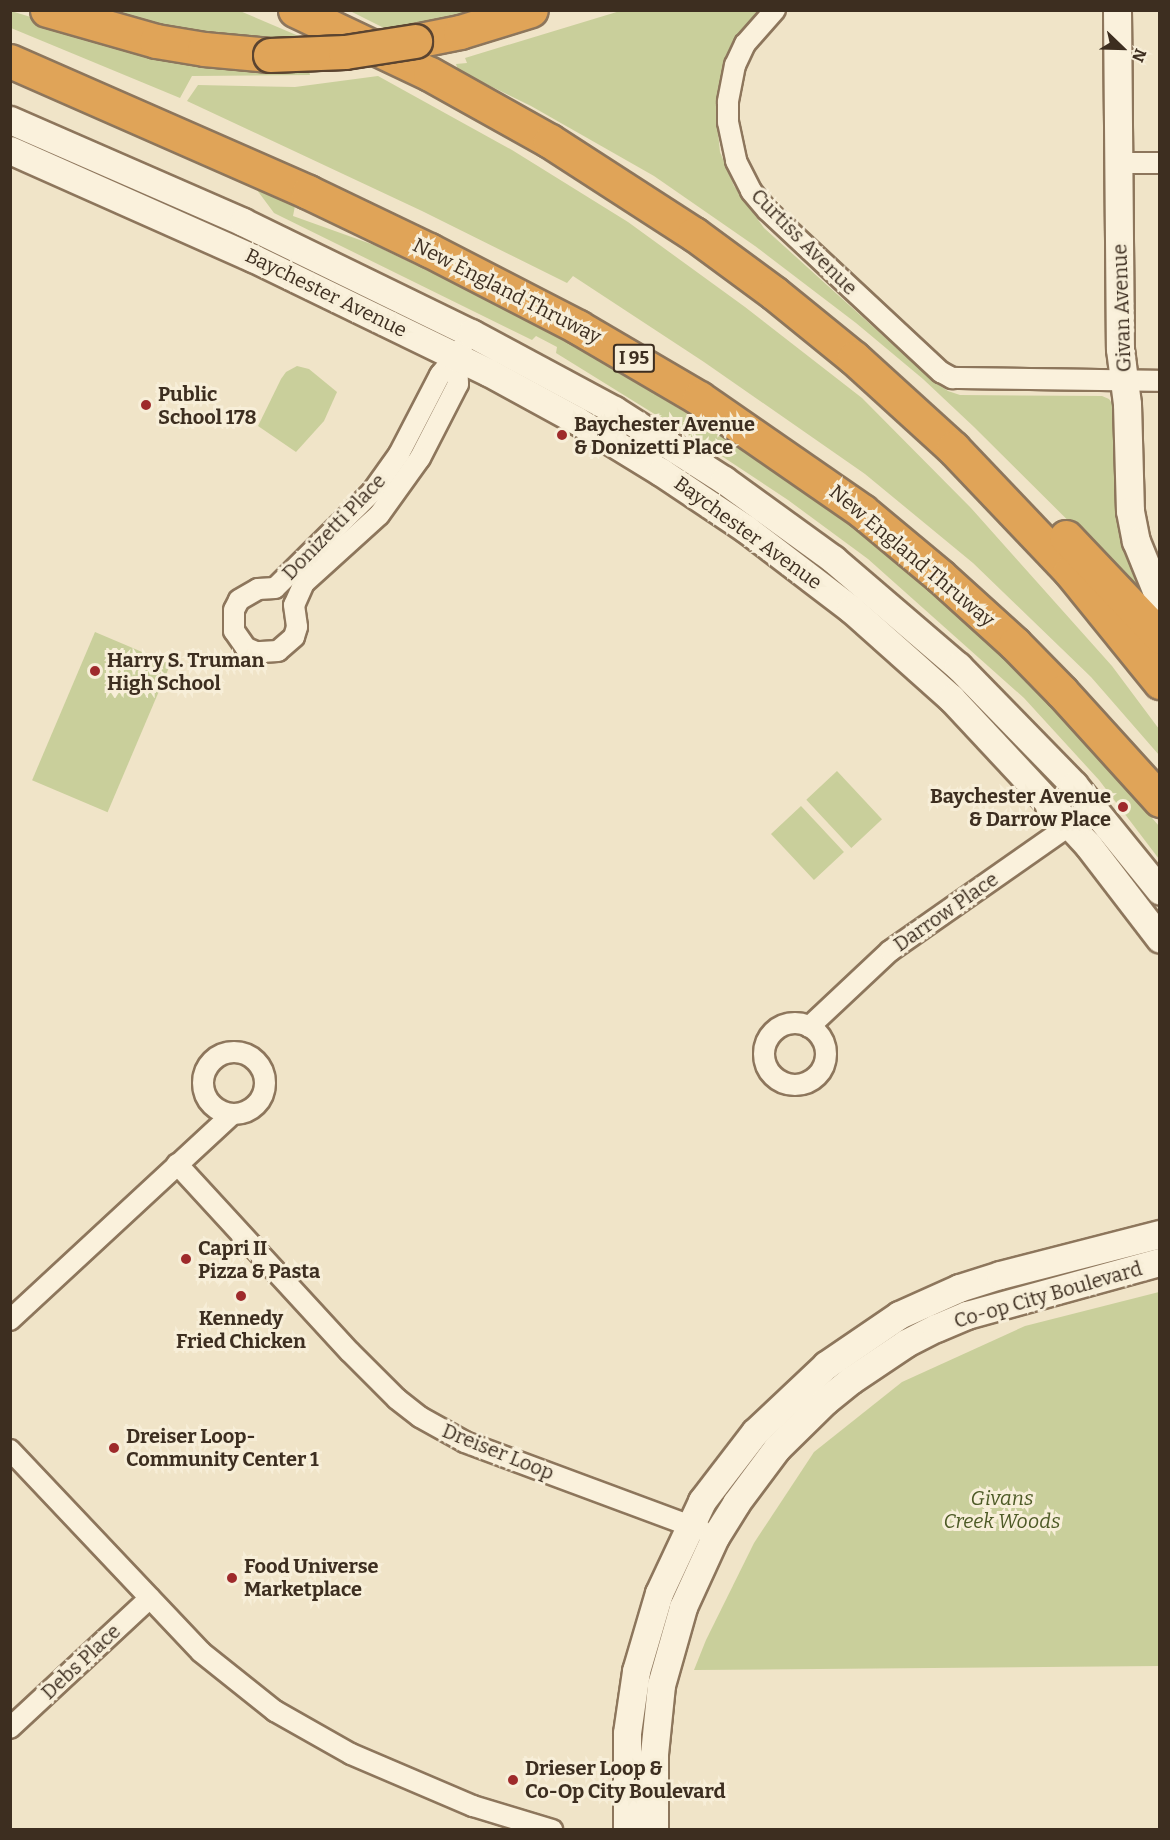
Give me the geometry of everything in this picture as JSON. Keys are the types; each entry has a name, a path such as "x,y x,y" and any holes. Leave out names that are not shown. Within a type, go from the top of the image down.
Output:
{"highway":[{"path":"46,10 156,41 270,55 345,52 414,41 460,32 531,10"},
{"path":"294,10 430,74 609,177 731,261 828,336 953,448 1025,522 1077,580 1160,682"},
{"name":"New England Thruway","path":"10,61 308,192 429,250 578,327 699,398 862,511 940,576 1015,644 1070,700 1160,801"},
{"path":"880,381 949,422 1100,571 1160,636"}],"main road":[{"name":"Givan Avenue","path":"1117,10 1120,349 1127,404 1131,511 1136,541 1160,600"},
{"name":"Baychester Avenue","path":"10,120 243,222 471,333 642,427 724,480 807,538 958,666 1028,736 1094,808 1160,891"},
{"name":"Baychester Avenue","path":"10,150 253,258 457,356 576,420 661,472 799,567 902,652 951,698 1070,825 1110,872 1160,939"},
{"name":"Co-op City Boulevard","path":"627,1830 627,1733 636,1671 659,1593 702,1502 755,1432 800,1387 880,1326 959,1288 1000,1275 1160,1234"},
{"name":"Co-op City Boulevard","path":"654,1830 654,1754 661,1685 683,1607 715,1537 764,1464 825,1401 851,1380 906,1343 967,1315 1160,1262"},
{"path":"959,1288 967,1315"}],"street":[{"name":"Curtiss Avenue","path":"775,10 745,44 735,64 730,83 728,122 732,148 743,179 767,210 941,372 952,378 1124,381"},
{"path":"1119,163 1160,163"},
{"name":"Donizetti Place","path":"457,356 458,384 420,458 379,515 304,583 294,605 297,627 294,637 278,651 256,652 246,648 234,631 234,610 239,600 258,589 275,588 372,492 399,454 440,375 457,356 471,333"},
{"path":"1124,381 1160,381"},
{"name":"Darrow Place","path":"809,1027 890,951 1094,808"},
{"path":"10,1320 231,1115"},
{"name":"Dreiser Loop","path":"177,1164 350,1352 397,1399 420,1417 447,1433 486,1450 690,1524 715,1537"},
{"path":"10,1450 150,1598 223,1671 275,1711 351,1754 473,1806 552,1830"},
{"name":"Debs Place","path":"11,1726 150,1598"}],"green space":[{"path":"11,11 93,36 246,68 309,71 310,75 192,76 180,98 11,28"},
{"path":"90,11 240,11 308,40 193,37"},
{"path":"350,11 501,11 392,32"},
{"path":"620,11 759,11 738,40 723,71 716,113 720,152 734,186 764,228 933,381 948,391 960,395 1102,396 1109,399 1115,408 1116,490 1131,566 1142,594 974,427 923,379 856,323 755,246 654,176 531,106 458,70 456,64 467,63 465,58"},
{"path":"378,76 512,150 628,222 745,307 862,398 971,508 1112,666 1159,729 1159,755 1091,677 973,563 865,474 704,362 573,276 567,283 422,211 187,101 198,85 295,87"},
{"path":"257,190 295,206 293,216 374,245 479,295 587,353 693,417 804,490 906,569 986,641 1066,718 1159,826 1159,859 1099,780 1024,698 868,559 788,500 711,449 556,353 557,347 536,336 532,340 274,213"},
{"path":"297,366 309,369 337,392 324,421 296,452 258,426 281,379 286,372"},
{"path":"95,632 170,664 108,812 32,780"},
{"path":"837,771 882,819 851,848 806,800"},
{"path":"801,806 844,852 814,880 771,834"},
{"name":"Givans Creek Woods","path":"1159,1292 1159,1666 694,1670 706,1640 754,1543 814,1452 902,1382 1025,1326"}],"place":[{"name":"Public School 178","path":"146,405"},
{"name":"Baychester Avenue & Donizetti Place","path":"562,435"},
{"name":"Harry S. Truman High School","path":"95,671"},
{"name":"Baychester Avenue & Darrow Place","path":"1123,807"},
{"name":"Capri II Pizza & Pasta","path":"186,1259"},
{"name":"Kennedy Fried Chicken","path":"241,1296"},
{"name":"Dreiser Loop- Community Center 1","path":"114,1448"},
{"name":"Food Universe Marketplace","path":"232,1578"},
{"name":"Drieser Loop & Co-Op City Boulevard","path":"513,1780"}]}
